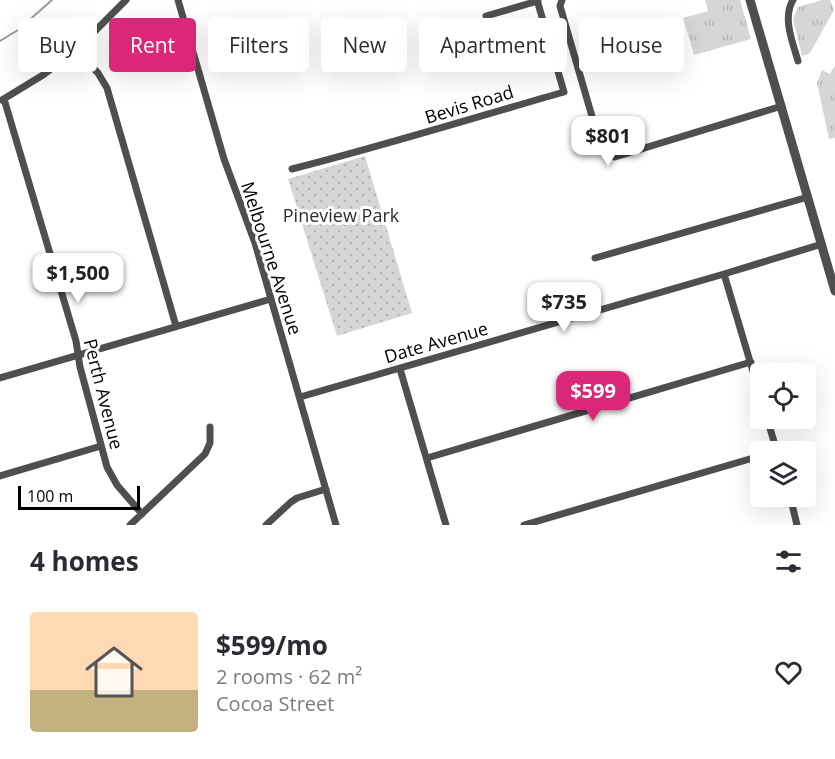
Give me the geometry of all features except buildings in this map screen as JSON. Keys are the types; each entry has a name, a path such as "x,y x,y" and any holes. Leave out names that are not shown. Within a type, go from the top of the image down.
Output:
{"street":[{"path":"97,29 126,0"},
{"name":"Melbourne Avenue","path":"178,0 224,159 255,243 336,525"},
{"path":"562,0 560,6 600,144 606,153 615,157 782,106"},
{"path":"750,0 835,291"},
{"path":"793,0 790,3 789,27 798,61"},
{"name":"Bevis Road","path":"292,170 564,92 538,1 486,16"},
{"path":"2,100 47,72"},
{"path":"96,72 107,88 176,326"},
{"name":"Perth Avenue","path":"2,100 76,341 80,367 107,466 117,485 141,514"},
{"path":"595,258 808,197"},
{"name":"Date Avenue","path":"300,397 822,244"},
{"path":"724,274 751,363"},
{"path":"0,378 271,299"},
{"path":"427,458 750,363"},
{"path":"400,369 446,525"},
{"path":"130,525 205,454 210,443 210,427"},
{"path":"0,476 101,446"},
{"path":"524,525 750,459"},
{"path":"266,525 297,498 326,489"},
{"path":"793,507 798,523"}],"green space":[{"path":"705,0 740,0 751,39 694,55 683,18 708,11"},
{"path":"830,0 834,10 810,53 802,56 793,19 798,7"},
{"path":"835,66 835,138 829,139 817,83 822,70 830,74"},
{"name":"Pineview Park","path":"365,156 412,313 337,336 288,179"}],"waterway":[{"path":"0,41 18,30 52,0"}]}
